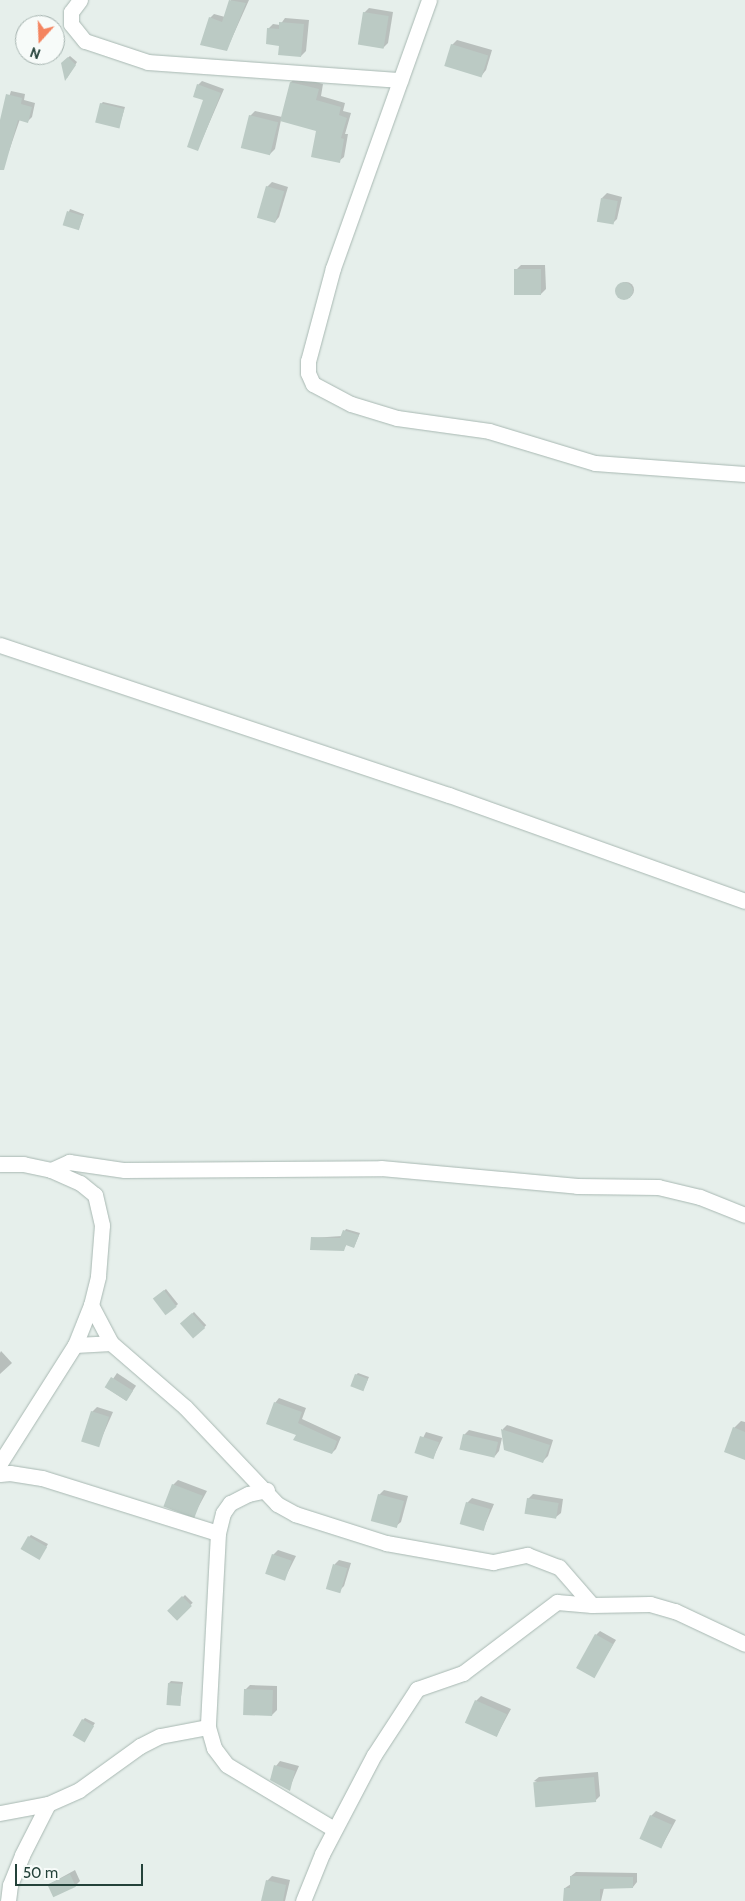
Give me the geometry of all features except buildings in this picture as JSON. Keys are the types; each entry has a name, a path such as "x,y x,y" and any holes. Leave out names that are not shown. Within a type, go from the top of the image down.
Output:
{"street":[{"path":"80,0 71,12 71,24 85,41 148,62 400,80"},
{"path":"429,0 333,268 308,361 308,373 313,384 351,404 397,418 489,431 595,463 745,474"},
{"path":"0,645 449,795 745,901"},
{"path":"51,1170 69,1162 124,1170 381,1168 577,1186 658,1187 700,1197 745,1215"},
{"path":"0,1164 23,1164 51,1170 80,1183 95,1195 102,1225 92,1305 75,1345 0,1463"},
{"path":"92,1305 111,1343 185,1407 278,1504 295,1514 386,1543 493,1562 527,1555 559,1567 592,1605"},
{"path":"75,1345 111,1343"},
{"path":"0,1474 10,1473 42,1478 218,1533"},
{"path":"266,1490 248,1494 230,1503 223,1513 218,1533 208,1727 214,1748 227,1765 334,1829"},
{"path":"303,1901 334,1829 374,1755 417,1689 463,1673 557,1602 592,1605 650,1604 675,1611 745,1644"},
{"path":"0,1813 48,1804 79,1790 140,1746 160,1736 208,1727"},
{"path":"8,1901 10,1885 19,1863 48,1804"}]}
